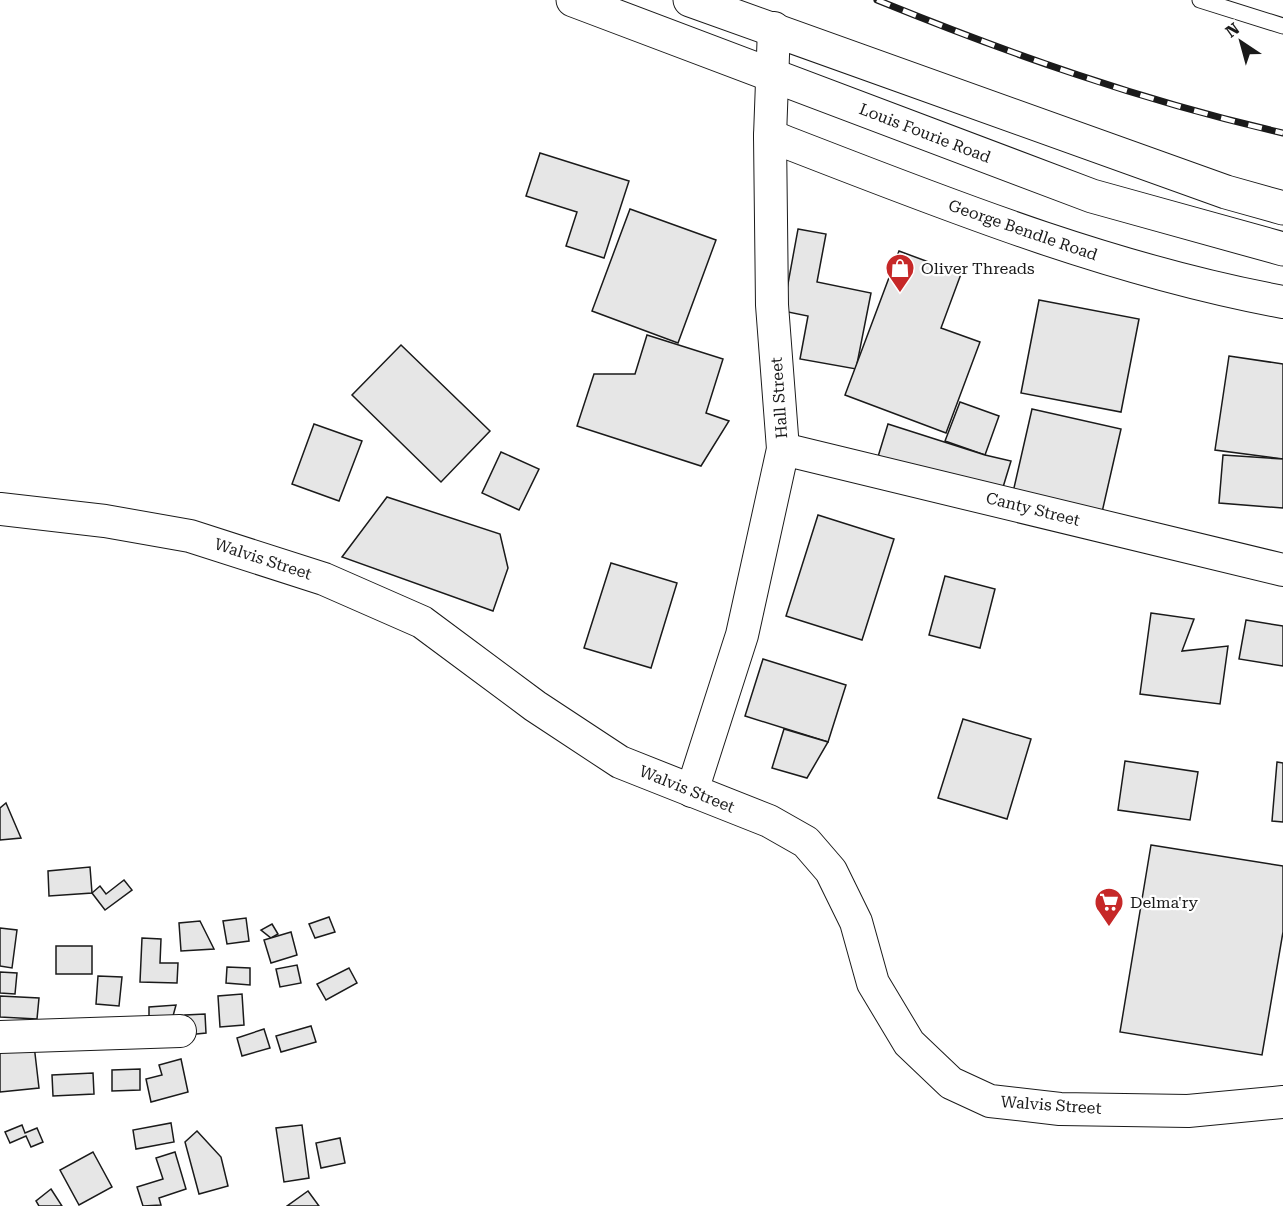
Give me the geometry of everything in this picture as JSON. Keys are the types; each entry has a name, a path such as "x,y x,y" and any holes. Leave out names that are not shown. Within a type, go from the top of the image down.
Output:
{"main road":[{"name":"Louis Fourie Road","path":"573,0 1092,196 1283,249"},
{"path":"690,0 774,28 1226,192 1283,208"}],"street":[{"name":"Hall Street","path":"692,791 742,634 783,448 772,305 770,136 774,28"},
{"name":"George Bendle Road","path":"770,136 977,216 1087,254 1243,295 1283,302"},
{"name":"Canty Street","path":"783,448 1283,570"},
{"name":"Walvis Street","path":"0,509 105,521 190,536 324,579 422,622 535,706 620,762 769,821 806,842 831,871 856,922 873,983 909,1043 951,1083 990,1101 1060,1109 1188,1111 1283,1102"},
{"path":"0,1037 180,1031"}],"lane":[{"path":"1200,0 1283,26"}],"building":[{"path":"540,153 629,181 604,258 566,246 577,212 526,196"},
{"path":"630,209 716,240 678,343 592,311"},
{"path":"798,229 826,234 817,282 871,293 856,369 800,359 808,316 783,311"},
{"path":"899,251 961,274 941,328 980,342 946,433 845,395"},
{"path":"1039,300 1139,319 1121,412 1021,393"},
{"path":"647,335 723,359 706,413 729,421 701,466 577,426 594,374 635,374"},
{"path":"401,345 490,431 441,482 352,395"},
{"path":"1229,356 1283,364 1283,459 1215,450"},
{"path":"960,402 999,416 985,455 945,441"},
{"path":"1032,409 1121,429 1100,521 1011,501"},
{"path":"314,424 362,441 339,501 292,484"},
{"path":"888,424 1011,461 1000,497 877,460"},
{"path":"501,452 539,469 519,510 482,493"},
{"path":"1223,455 1283,459 1283,508 1219,503"},
{"path":"387,497 500,534 508,568 493,611 342,557"},
{"path":"818,515 894,539 862,640 786,616"},
{"path":"611,563 677,583 651,668 584,648"},
{"path":"945,576 995,589 980,648 929,635"},
{"path":"1151,613 1194,619 1182,651 1228,646 1220,704 1140,694"},
{"path":"1246,620 1283,626 1283,666 1239,659"},
{"path":"763,659 846,685 828,742 745,716"},
{"path":"963,719 1031,739 1007,819 938,798"},
{"path":"784,729 828,742 807,778 772,768"},
{"path":"1125,761 1198,772 1190,820 1118,810"},
{"path":"1277,762 1283,763 1283,822 1272,821"},
{"path":"6,803 21,838 0,840 0,808"},
{"path":"1151,845 1283,866 1283,932 1262,1055 1120,1032"},
{"path":"90,867 92,893 49,896 48,871"},
{"path":"124,880 132,890 105,910 92,893 100,886 106,894"},
{"path":"329,917 335,932 315,938 309,924"},
{"path":"246,918 249,941 227,944 223,921"},
{"path":"200,921 214,949 181,951 179,923"},
{"path":"272,924 278,934 271,938 261,930"},
{"path":"0,928 17,930 12,968 0,966"},
{"path":"291,932 297,955 271,963 264,940"},
{"path":"142,938 161,939 160,963 178,963 177,983 140,982"},
{"path":"56,946 92,946 92,974 56,974"},
{"path":"297,965 301,983 280,987 276,969"},
{"path":"227,967 250,968 250,985 226,983"},
{"path":"349,968 357,983 326,1000 317,984"},
{"path":"0,972 17,973 15,994 0,993"},
{"path":"98,976 122,977 119,1006 96,1004"},
{"path":"242,994 244,1025 220,1027 218,996"},
{"path":"0,996 39,998 37,1019 0,1017"},
{"path":"176,1005 170,1027 149,1028 149,1007"},
{"path":"205,1014 206,1033 187,1035 185,1015"},
{"path":"311,1026 316,1042 281,1052 276,1036"},
{"path":"264,1029 270,1048 242,1056 237,1038"},
{"path":"34,1045 39,1088 0,1092 0,1049"},
{"path":"181,1059 188,1092 151,1102 146,1079 162,1075 159,1065"},
{"path":"140,1069 140,1090 112,1091 112,1070"},
{"path":"93,1073 94,1094 53,1096 52,1075"},
{"path":"171,1123 174,1142 136,1149 133,1130"},
{"path":"22,1125 25,1133 37,1128 43,1142 31,1147 26,1136 10,1143 5,1132"},
{"path":"302,1125 309,1178 284,1182 276,1128"},
{"path":"197,1131 221,1157 228,1186 199,1194 185,1142"},
{"path":"340,1138 345,1163 321,1168 316,1143"},
{"path":"93,1152 112,1187 79,1205 60,1170"},
{"path":"175,1152 186,1189 159,1198 161,1205 143,1206 137,1187 163,1179 156,1158"},
{"path":"51,1189 62,1206 39,1206 36,1201"},
{"path":"308,1191 319,1206 287,1206"}],"railway":[{"path":"877,0 1077,75 1179,106 1283,133"}],"place":[{"name":"Oliver Threads","path":"900,294"},
{"name":"Delma'ry","path":"1109,928"}]}
